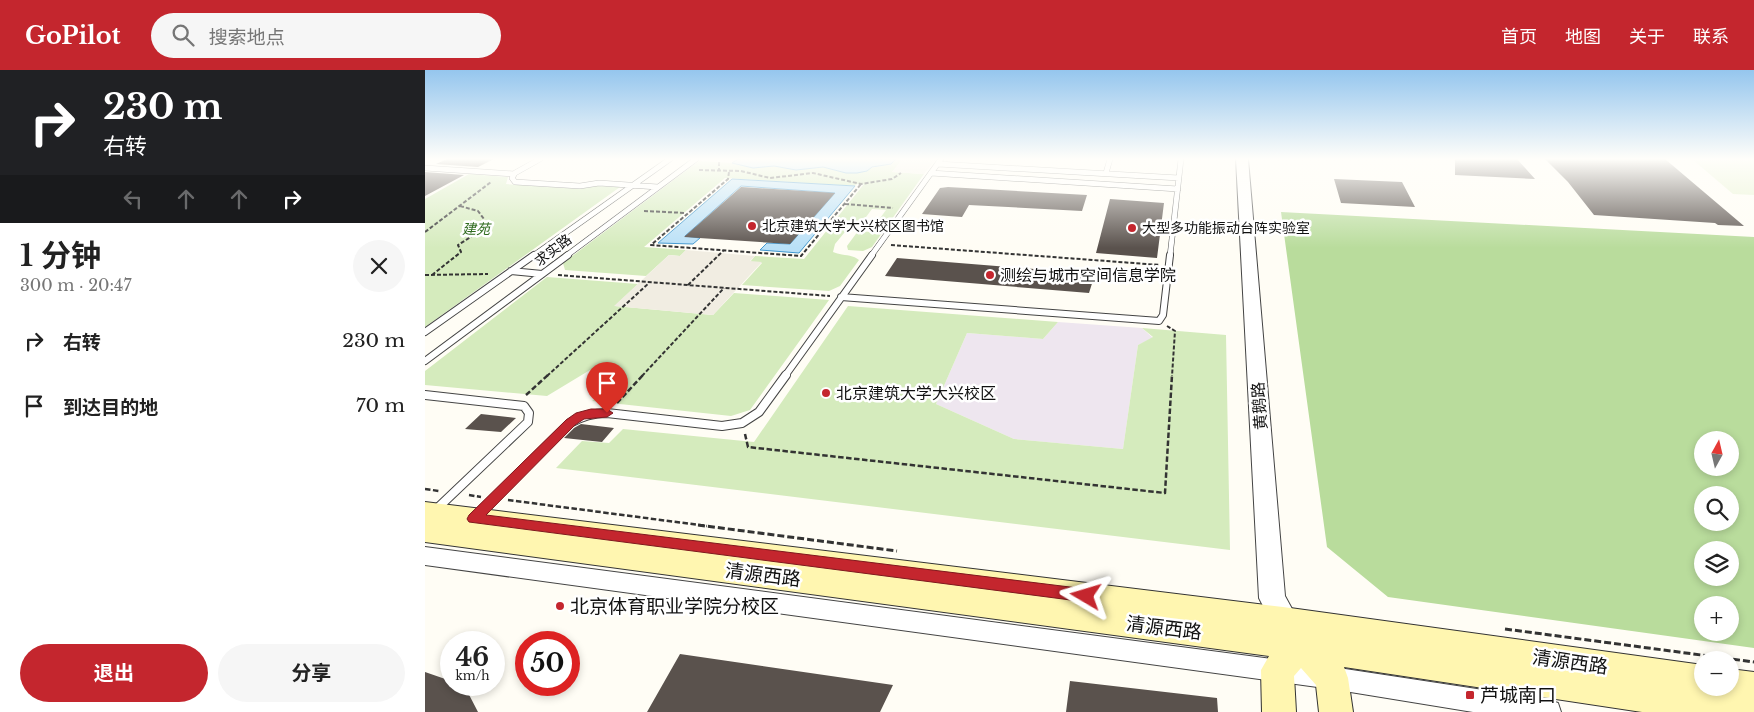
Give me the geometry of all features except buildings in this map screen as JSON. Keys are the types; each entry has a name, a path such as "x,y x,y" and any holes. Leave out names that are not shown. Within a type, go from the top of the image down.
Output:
{"main road":[{"name":"清源西路","path":"426,520 465,527 1292,633 1694,680"},
{"name":"清源西路","path":"1292,633 1754,712"},
{"path":"1279,712 1277,670 1292,633 1333,678 1336,712"},
{"path":"1739,686 1754,688"}],"street":[{"name":"黄鹅路","path":"1244,189 1272,598 1292,633"},
{"name":"清源西路","path":"425,556 1277,670 1549,712"}],"lane":[{"name":"求实路","path":"425,332 626,189"},
{"name":"求实路","path":"425,361 655,189"},
{"path":"465,527 570,422 580,416 607,413 723,426 742,423 759,412 919,189"},
{"path":"841,297 1159,321 1163,315 1177,189"},
{"path":"509,273 542,274"},
{"path":"425,395 524,406 529,414 528,422 426,520"}],"path":[{"path":"425,232 482,189"},
{"path":"716,189 651,245 801,256 857,189"},
{"path":"845,204 905,209"},
{"path":"432,275 461,252 457,245 480,231 484,219 478,211 460,206"},
{"path":"628,210 687,214"},
{"path":"879,245 1169,266"},
{"path":"688,285 723,250"},
{"path":"425,275 509,273"},
{"path":"542,274 841,297"},
{"path":"516,405 650,282"},
{"path":"607,413 725,288"},
{"path":"742,423 748,447 1165,493 1175,331 1159,321"}],"shaded area":[{"path":"686,250 755,256 750,261 762,262 713,315 614,306 669,255 680,256"},
{"path":"1058,322 1142,328 1153,338 1138,345 1123,449 1014,439 936,404 967,333 1043,339"}],"green space":[{"name":"建苑","path":"443,189 617,189 425,327 425,199"},
{"path":"662,189 712,189 644,247 686,250 680,256 669,255 646,276 565,270 563,263"},
{"path":"860,189 913,189 872,247 863,251 848,250 847,246 858,231 870,232 886,210 872,209 863,221 854,221 835,244 833,252 859,260 840,286 829,291 742,285 762,263 750,262 755,256 804,259"},
{"path":"1727,189 1754,189 1754,195 1733,194"},
{"path":"1281,212 1754,237 1754,648 1704,641 1739,641 1739,596 1694,596 1694,640 1388,597 1327,547"},
{"path":"547,277 638,284 615,306 713,315 734,293 829,300 750,410 731,416 592,401 617,384 590,370 547,396 425,385 425,371"},
{"path":"848,306 1058,322 1043,339 967,333 936,404 1014,439 1123,449 1138,345 1153,337 1142,328 1226,335 1230,550 556,468 582,441 609,443 623,429 754,442"}],"water":[{"path":"720,189 738,189 685,236 700,238 693,244 658,243"},
{"path":"781,189 853,189 799,253 760,250 767,243 790,244 835,193"}],"place":[{"name":"北京建筑大学大兴校区图书馆","path":"752,226"},
{"name":"大型多功能振动台阵实验室","path":"1132,228"},
{"name":"测绘与城市空间信息学院","path":"990,275"},
{"name":"北京建筑大学大兴校区","path":"826,393"},
{"name":"北京体育职业学院分校区","path":"560,606"},
{"name":"芦城南口","path":"1470,695"}],"route":[{"path":"607,413 580,416 570,422 473,519 1086,596"}]}
